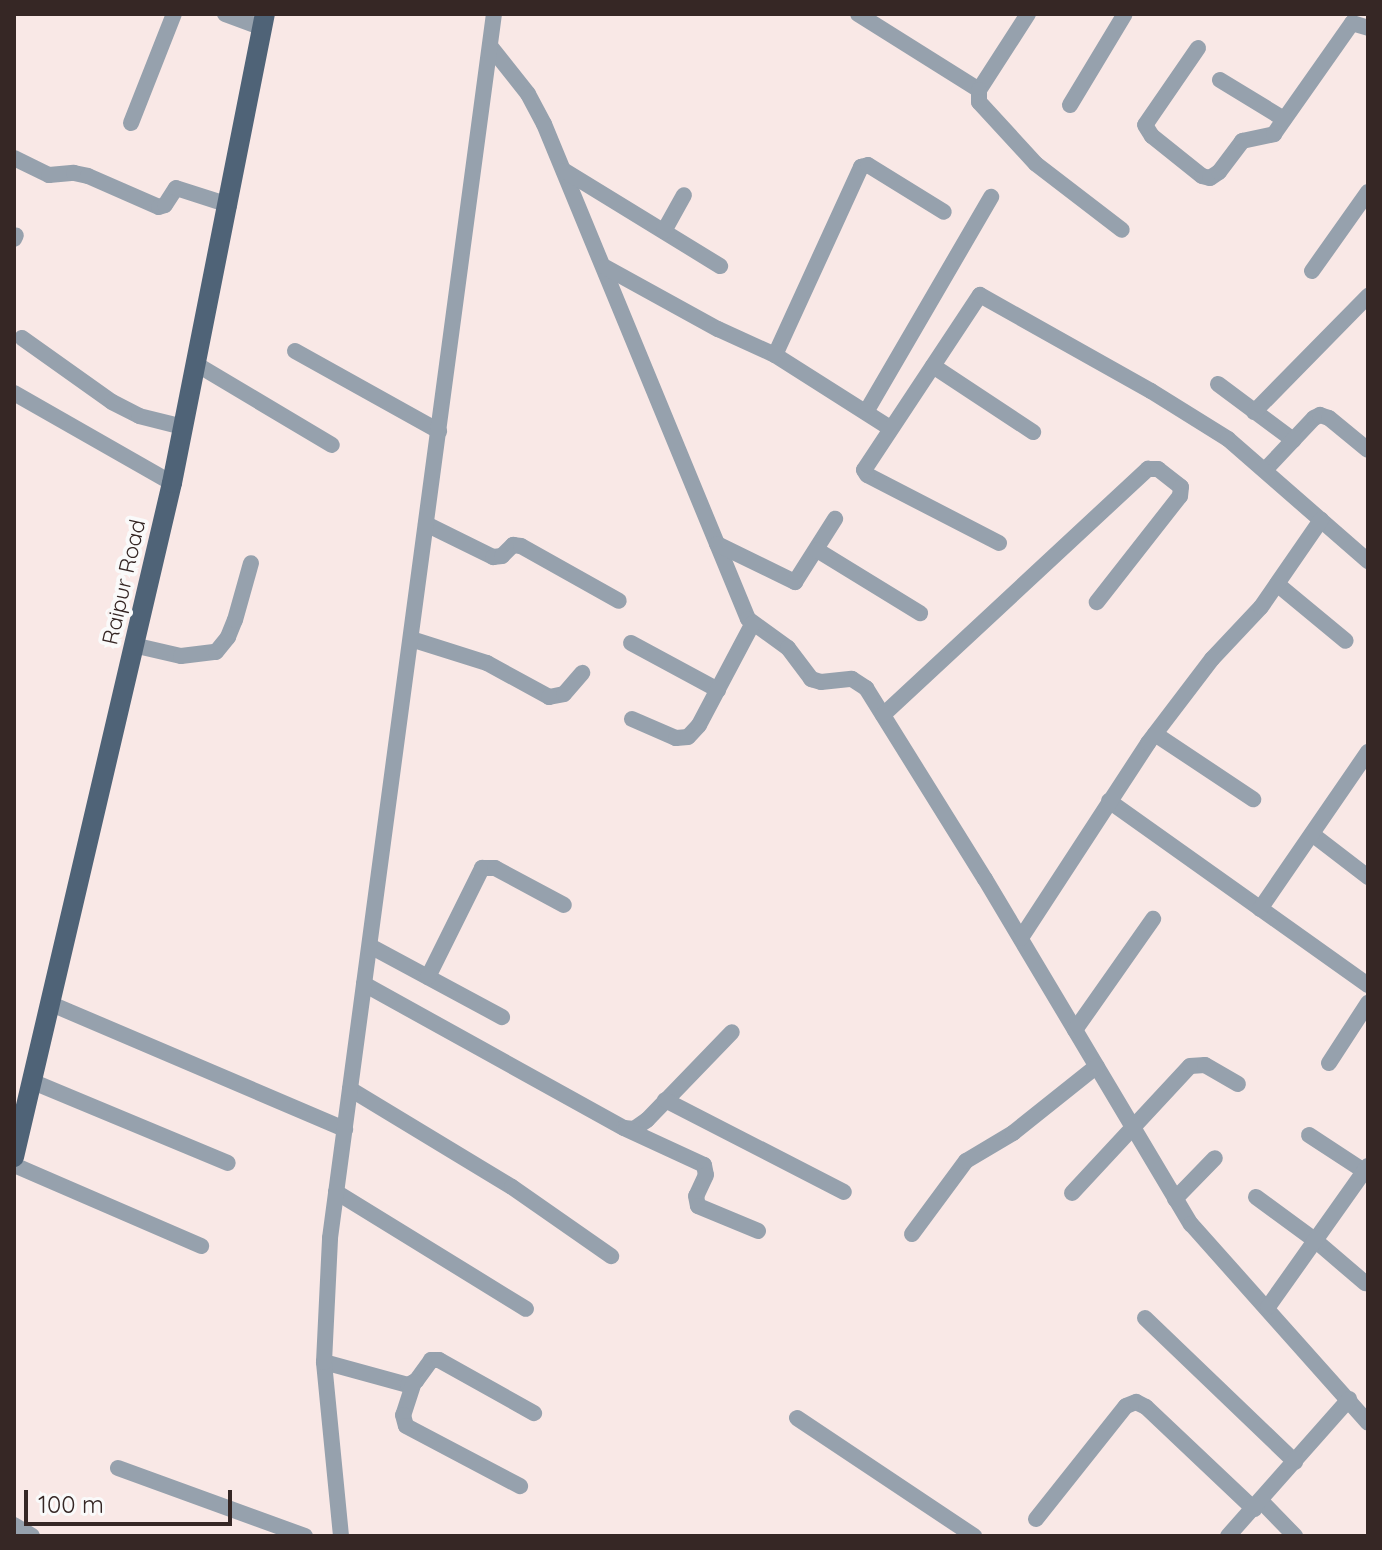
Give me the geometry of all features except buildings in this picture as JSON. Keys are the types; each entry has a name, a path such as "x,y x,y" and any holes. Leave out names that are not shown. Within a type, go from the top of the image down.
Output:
{"main road":[{"name":"Raipur Road","path":"14,1157 19,1108 31,1081 172,483 264,21"}],"street":[{"path":"131,123 174,14"},
{"path":"225,14 264,21"},
{"path":"341,1536 324,1362 330,1238 494,14"},
{"path":"858,14 979,90"},
{"path":"1028,14 979,90 982,106 1020,149 1122,230"},
{"path":"1070,105 1125,14"},
{"path":"1198,48 1145,122 1152,136 1202,176 1210,178 1219,172 1239,143 1270,138 1349,25 1355,22 1368,28"},
{"path":"490,46 528,94 565,171 743,610 753,623 788,648 815,682 852,679 862,684 1021,938 1201,1238 1268,1307 1368,1423"},
{"path":"1220,80 1284,119"},
{"path":"14,158 49,175 74,173 88,176 159,207 165,205 176,188 229,205"},
{"path":"775,355 861,167 868,165 944,212"},
{"path":"565,171 720,266"},
{"path":"1312,271 1368,192"},
{"path":"664,231 684,195"},
{"path":"866,412 991,197"},
{"path":"605,267 718,329 775,355 890,428"},
{"path":"999,543 867,475 865,467 977,297 985,296 1228,439 1368,561"},
{"path":"1254,412 1368,296"},
{"path":"22,338 112,402 139,416 183,427"},
{"path":"295,351 439,431"},
{"path":"196,364 332,445"},
{"path":"933,366 1033,432"},
{"path":"1218,384 1293,440"},
{"path":"14,393 172,483"},
{"path":"1265,470 1320,415 1329,418 1368,450"},
{"path":"883,715 1148,469 1158,469 1181,487 1180,496 1097,602"},
{"path":"717,544 792,582 800,579 835,519"},
{"path":"1021,938 1155,734 1277,584 1321,520"},
{"path":"426,524 493,557 502,556 513,545 521,546 619,601"},
{"path":"817,550 920,613"},
{"path":"133,645 181,656 216,652 228,637 235,620 251,563"},
{"path":"1277,584 1346,641"},
{"path":"632,719 676,738 688,737 718,690 753,623"},
{"path":"411,639 487,663 549,697 564,694 582,673"},
{"path":"631,643 718,690"},
{"path":"1155,734 1253,799"},
{"path":"1260,909 1368,752"},
{"path":"1109,801 1368,985"},
{"path":"1312,834 1368,877"},
{"path":"428,977 482,868 495,868 564,905"},
{"path":"1075,1030 1153,919"},
{"path":"370,946 502,1017"},
{"path":"364,984 624,1128 704,1165 706,1175 696,1196 698,1206 758,1231"},
{"path":"49,1003 345,1129"},
{"path":"1329,1063 1368,1003"},
{"path":"624,1128 641,1126 732,1032"},
{"path":"1072,1193 1194,1064 1205,1065 1238,1084"},
{"path":"912,1234 966,1161 1013,1133 1097,1066"},
{"path":"31,1081 228,1163"},
{"path":"350,1089 512,1187 611,1256"},
{"path":"665,1100 844,1192"},
{"path":"1268,1307 1366,1169 1309,1135"},
{"path":"1175,1199 1215,1158"},
{"path":"14,1165 201,1246"},
{"path":"336,1192 526,1309"},
{"path":"1256,1197 1316,1241 1365,1283"},
{"path":"1145,1318 1295,1462"},
{"path":"520,1486 406,1426 403,1415 414,1382 431,1360 439,1360 534,1413"},
{"path":"324,1362 401,1384 414,1382"},
{"path":"1228,1536 1349,1399"},
{"path":"1036,1519 1126,1406 1136,1402 1146,1407 1295,1536"},
{"path":"797,1418 974,1536"},
{"path":"118,1468 305,1536"},
{"path":"14,1525 32,1536"}]}
